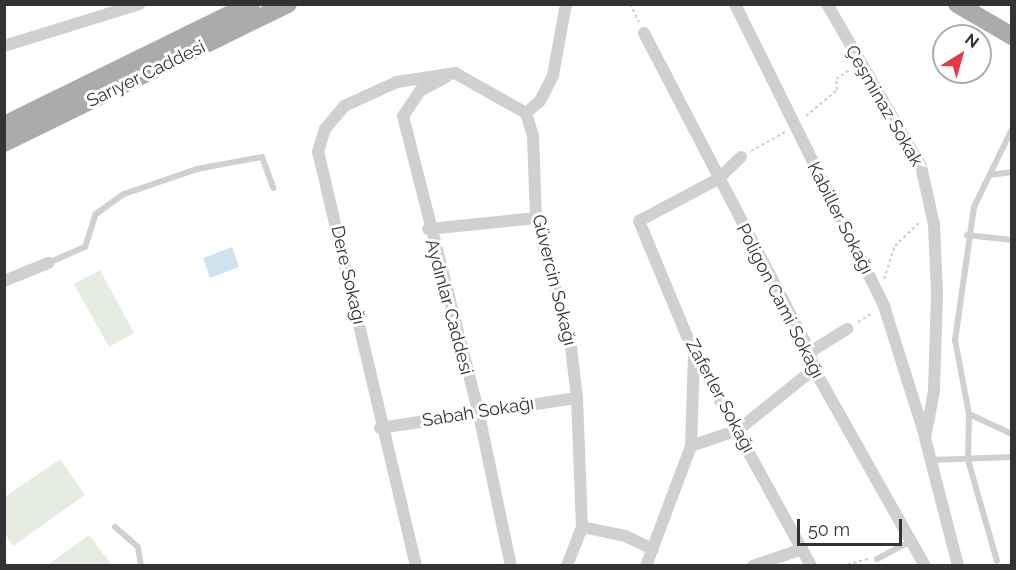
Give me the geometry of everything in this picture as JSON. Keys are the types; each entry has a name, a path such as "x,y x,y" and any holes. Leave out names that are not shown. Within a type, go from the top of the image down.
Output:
{"main road":[{"name":"Sarıyer Caddesi","path":"4,125 251,4"},
{"name":"Sarıyer Caddesi","path":"4,143 288,4"},
{"path":"957,4 1011,36"},
{"path":"988,23 1011,28"}],"street":[{"path":"4,46 140,4"},
{"path":"455,73 526,112 540,101 553,75 566,4"},
{"name":"Kabiller Sokağı","path":"735,4 882,301 925,438 958,566"},
{"name":"Çeşminaz Sokak","path":"827,4 921,166 934,220 934,391 925,438"},
{"name":"Poligon Cami Sokağı","path":"644,33 810,352 814,369 925,566"},
{"name":"Aydınlar Caddesi","path":"455,73 420,91 403,116 428,230 478,410 511,566"},
{"name":"Dere Sokağı","path":"416,566 380,428 342,239 322,184 318,152 325,129 344,106 397,82 455,73"},
{"name":"Güvercin Sokağı","path":"526,112 533,136 536,218 571,347 577,398 582,527 567,566"},
{"path":"718,179 741,157"},
{"name":"Zaferler Sokağı","path":"718,179 639,221 694,353 811,566"},
{"path":"428,230 536,218"},
{"path":"4,281 48,263"},
{"path":"810,352 847,329"},
{"path":"646,566 691,446 694,353"},
{"path":"691,446 738,430 814,369"},
{"name":"Sabah Sokağı","path":"380,428 478,410 577,398"},
{"path":"582,527 626,536 653,549"},
{"path":"753,566 802,549"}],"lane":[{"path":"997,561 968,460 969,414 955,340 967,235 1011,129"},
{"path":"48,263 85,247 96,214 124,194 176,176 262,157 273,188"},
{"path":"990,175 1011,172"},
{"path":"967,235 1011,240"},
{"path":"969,414 1011,434"},
{"path":"930,460 1011,457"},
{"path":"115,527 138,547 141,566"},
{"path":"877,559 911,541"}],"path":[{"path":"630,4 644,33"},
{"path":"741,157 794,127 837,90 836,79 853,68 866,74"},
{"path":"847,329 882,301 905,232 934,220"},
{"path":"842,566 877,559"}],"shaded area":[{"path":"100,270 134,333 109,347 74,284"},
{"path":"60,459 85,495 13,546 5,534 5,497"},
{"path":"89,535 112,565 47,565"}],"water":[{"path":"232,247 239,267 210,278 203,258"}]}
